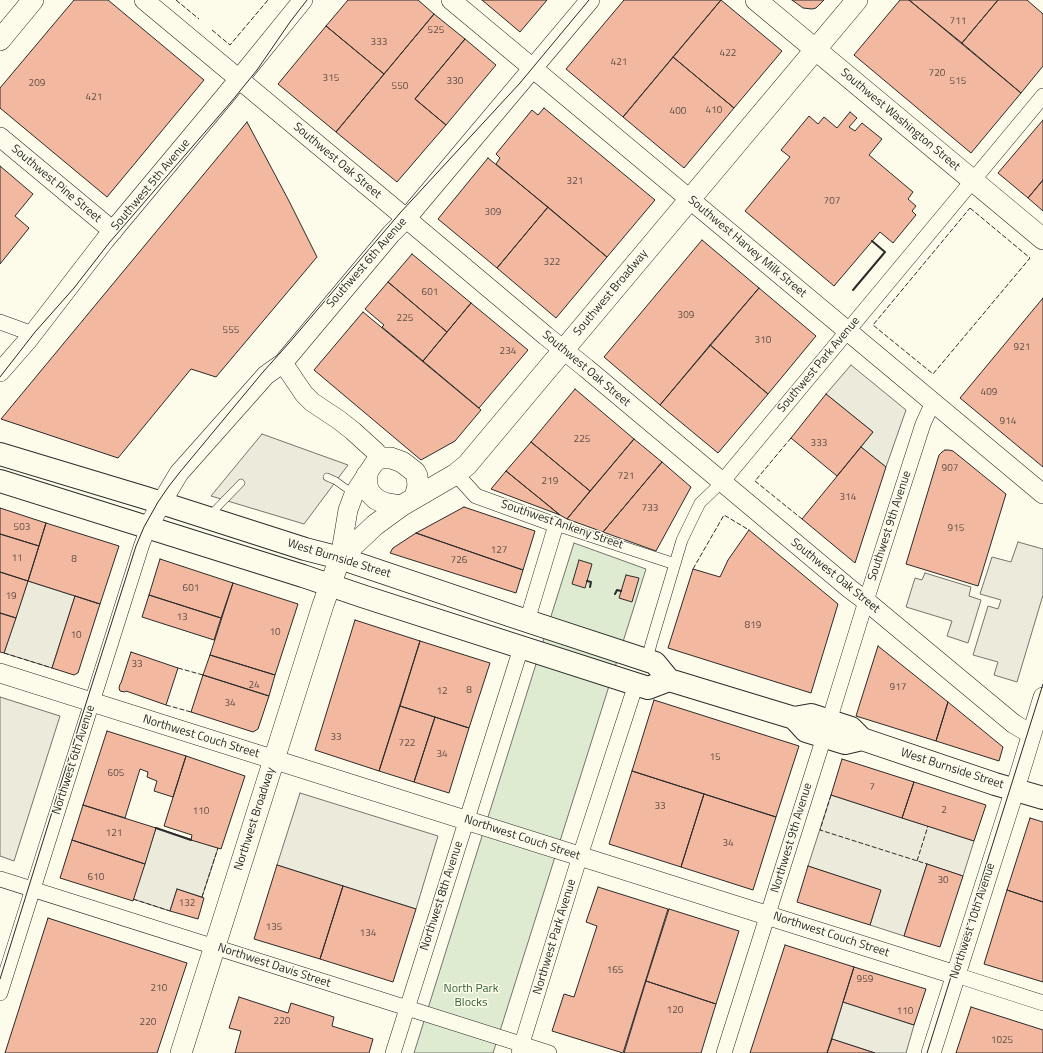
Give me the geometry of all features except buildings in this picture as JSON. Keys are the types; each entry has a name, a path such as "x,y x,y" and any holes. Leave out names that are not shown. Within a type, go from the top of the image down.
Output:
{"main road":[{"path":"0,40 33,0"},
{"name":"Southwest Washington Street","path":"756,0 1043,239"},
{"name":"Southwest Broadway","path":"330,586 340,558 375,525 408,501 456,474 467,465 857,0"},
{"name":"West Burnside Street","path":"0,454 305,549 340,558 647,660 655,663 669,680 794,718 806,731 827,729 845,743 862,739 1043,798"},
{"path":"367,475 367,486 370,493 376,499 384,503 408,501 418,486 415,472 402,462 391,458 379,458"},
{"path":"0,481 303,576 520,648 648,688 669,680"},
{"name":"Northwest Broadway","path":"181,1053 330,586"}],"street":[{"name":"Southwest Oak Street","path":"144,0 850,589 1014,724 1031,734"},
{"name":"Southwest 5th Avenue","path":"0,372 33,334 113,231 303,0"},
{"name":"Southwest Harvey Milk Street","path":"451,0 1043,494"},
{"name":"Southwest 6th Avenue","path":"148,528 161,503 180,473 243,399 266,375 283,363 590,0"},
{"name":"Southwest Park Avenue","path":"647,660 682,540 700,503 722,482 1043,96"},
{"name":"Southwest Pine Street","path":"0,137 113,231"},
{"path":"0,322 33,334"},
{"path":"283,363 304,394 312,402 339,420 371,447 379,458"},
{"name":"Southwest 9th Avenue","path":"827,729 866,601 924,424 933,402"},
{"name":"Southwest Broadway","path":"340,558 348,510 354,494 379,458"},
{"name":"Southwest Ankeny Street","path":"456,474 476,496 556,525 675,564"},
{"path":"527,621 556,525"},
{"name":"Northwest 6th Avenue","path":"0,993 148,528"},
{"name":"Northwest 8th Avenue","path":"392,1053 520,648"},
{"name":"Northwest Couch Street","path":"0,673 1043,1003"},
{"name":"Northwest Park Avenue","path":"521,1049 580,856 636,684"},
{"name":"Northwest 10th Avenue","path":"931,1053 1015,790 1043,697"},
{"name":"Northwest 9th Avenue","path":"724,1053 827,729"},
{"name":"Northwest Davis Street","path":"0,879 407,1008 521,1049 549,1053"}],"lane":[{"path":"327,477 336,481 354,494"},
{"path":"208,518 241,483"}],"green space":[{"name":"North Park Blocks","path":"574,543 646,569 493,1053 414,1053"}],"shaded area":[{"path":"851,365 906,410 886,467 861,447 873,432 826,394"},
{"path":"262,434 348,465 304,524 211,496"},
{"path":"1018,542 1043,549 1043,595 1017,682 994,675 998,662 973,655 988,606 998,609 1001,600 980,594 992,557 1011,562"},
{"path":"925,573 971,587 969,596 981,600 968,643 947,636 952,621 906,607 915,578 922,580"},
{"path":"28,581 75,596 52,668 4,653"},
{"path":"0,697 60,716 14,861 0,856"},
{"path":"300,793 438,836 416,909 277,865"},
{"path":"831,795 974,841 963,876 927,864 904,936 870,925 880,890 808,866"},
{"path":"156,828 218,848 202,897 177,889 170,911 133,899"},
{"path":"843,1002 914,1025 906,1053 875,1053 832,1039"}],"tram line":[{"path":"0,377 35,332 74,288 109,243 231,102 257,70 307,0"},
{"path":"0,979 136,546 144,527 158,502 180,472 263,372 400,213 520,83 589,0"},
{"path":"927,1053 1043,684"}],"fence":[{"path":"176,0 199,19"},
{"path":"212,30 230,45 268,0"},
{"path":"970,208 1030,258 933,374 873,325 970,208"},
{"path":"791,438 755,481 802,519"},
{"path":"693,569 724,515 749,530"},
{"path":"4,653 52,668"},
{"path":"178,668 203,675"},
{"path":"166,705 191,712"},
{"path":"831,795 820,830 927,864"},
{"path":"917,861 928,826"},
{"path":"202,897 218,848"},
{"path":"133,899 170,911"}],"wall":[{"path":"853,290 885,252 872,241"},
{"path":"587,581 591,582 590,587"},
{"path":"615,594 617,590 621,591"},
{"path":"156,828 191,840"}]}
